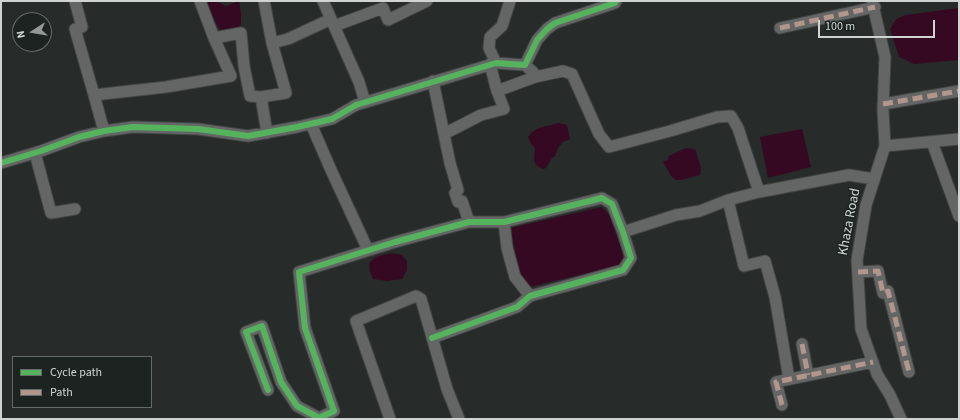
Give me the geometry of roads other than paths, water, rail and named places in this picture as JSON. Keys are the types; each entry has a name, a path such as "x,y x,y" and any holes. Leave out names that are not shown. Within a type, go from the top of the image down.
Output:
{"street":[{"path":"75,1 82,27 75,30 104,131"},
{"path":"94,95 231,76 200,1"},
{"path":"214,38 241,32 244,66 250,96 261,97 286,93 272,42 264,1"},
{"path":"322,1 333,22 366,102"},
{"path":"272,42 288,39 381,5 388,20 427,1"},
{"path":"444,134 481,115 504,109 497,92 493,63 489,48 490,37 502,26 510,1"},
{"path":"525,65 537,40 554,23 606,6 616,1"},
{"path":"780,28 873,4"},
{"name":"Khaza Road","path":"873,4 885,57 885,146 866,205 857,260 861,328 877,374 901,419"},
{"path":"1,163 35,153 79,137 133,126 198,129 248,136 267,133 332,119 356,105 493,63 525,65 533,72 535,77"},
{"path":"497,92 535,77 563,71 572,74 599,134 609,147 717,117 731,116 738,128 759,192"},
{"path":"433,81 450,163 458,190 455,193 458,202 462,201 469,222"},
{"path":"884,104 959,90"},
{"path":"261,97 267,133"},
{"path":"311,124 368,250"},
{"path":"885,146 959,139"},
{"path":"932,142 959,216"},
{"path":"35,153 51,213 75,209"},
{"path":"623,232 676,215 700,211 728,200 759,192 849,174 874,179"},
{"path":"268,390 246,332 262,326 281,382 297,406 319,418 334,411 305,328 299,272 368,250 469,222 504,222 602,198 612,204 631,258 623,270 530,296 517,307 432,338"},
{"path":"728,200 744,266 766,261 789,379"},
{"path":"504,222 507,248 515,277 530,296"},
{"path":"858,272 878,271 883,293 888,291 909,372"},
{"path":"390,419 356,321 416,296 421,299 447,389 459,419"},
{"path":"802,344 808,375"},
{"path":"782,405 776,382 873,362"}]}
